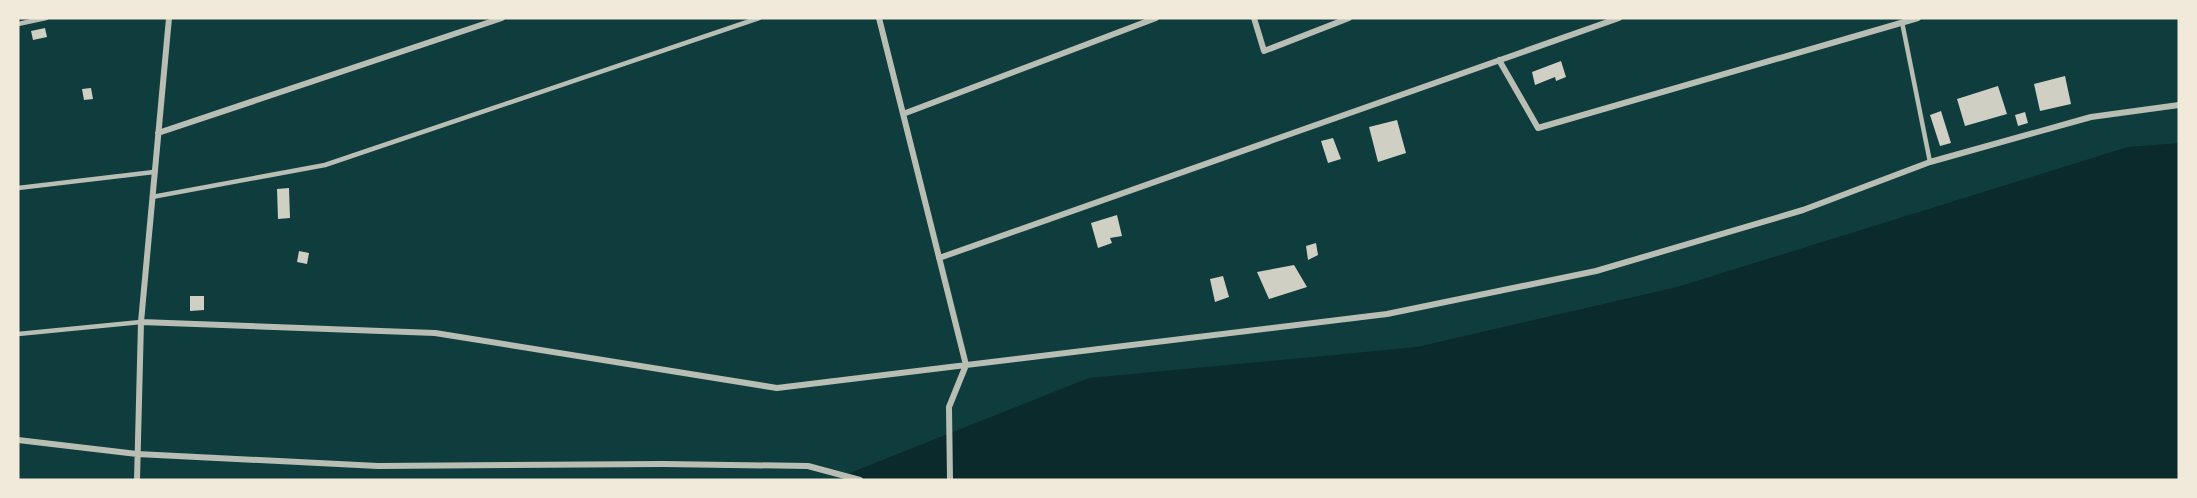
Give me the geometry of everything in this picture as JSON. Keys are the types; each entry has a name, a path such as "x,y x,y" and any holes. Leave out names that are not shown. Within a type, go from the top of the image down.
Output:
{"street":[{"path":"137,480 141,322 169,18"},
{"path":"158,133 501,18"},
{"path":"879,18 966,365 949,407 950,480"},
{"path":"903,114 1156,18"},
{"path":"1254,18 1264,51 1350,18"},
{"path":"939,258 1618,18"},
{"path":"1499,60 1538,128 1901,20 1918,18"},
{"path":"141,322 435,333 777,388 1387,314 1596,271 1803,210 1930,162 2091,117 2179,105"},
{"path":"18,440 137,454 378,465 808,466 860,480"}],"lane":[{"path":"18,24 46,18"},
{"path":"152,197 325,165 759,18"},
{"path":"1901,20 1930,162"},
{"path":"18,188 154,172"},
{"path":"18,334 141,322"}],"water":[{"path":"2179,143 2179,480 832,480 1089,378 1417,347 1677,287 2128,147"}],"building":[{"path":"45,28 47,37 33,40 31,31"},
{"path":"1561,61 1566,77 1556,81 1555,77 1535,85 1532,72"},
{"path":"2065,76 2071,104 2040,111 2034,84"},
{"path":"1998,86 2007,114 1965,126 1957,99"},
{"path":"91,88 93,99 84,100 82,89"},
{"path":"1941,111 1951,143 1940,146 1930,115"},
{"path":"2025,112 2028,123 2018,126 2015,115"},
{"path":"1397,120 1406,153 1378,162 1369,127"},
{"path":"1333,138 1341,159 1328,163 1321,141"},
{"path":"289,188 290,218 278,219 277,189"},
{"path":"1117,215 1122,236 1110,238 1112,243 1098,248 1091,223"},
{"path":"1316,243 1318,255 1308,260 1306,246"},
{"path":"299,251 309,253 307,264 297,262"},
{"path":"1294,265 1307,287 1269,299 1257,272"},
{"path":"1223,276 1229,297 1215,302 1210,279"},
{"path":"190,296 204,296 204,310 190,311"}]}
